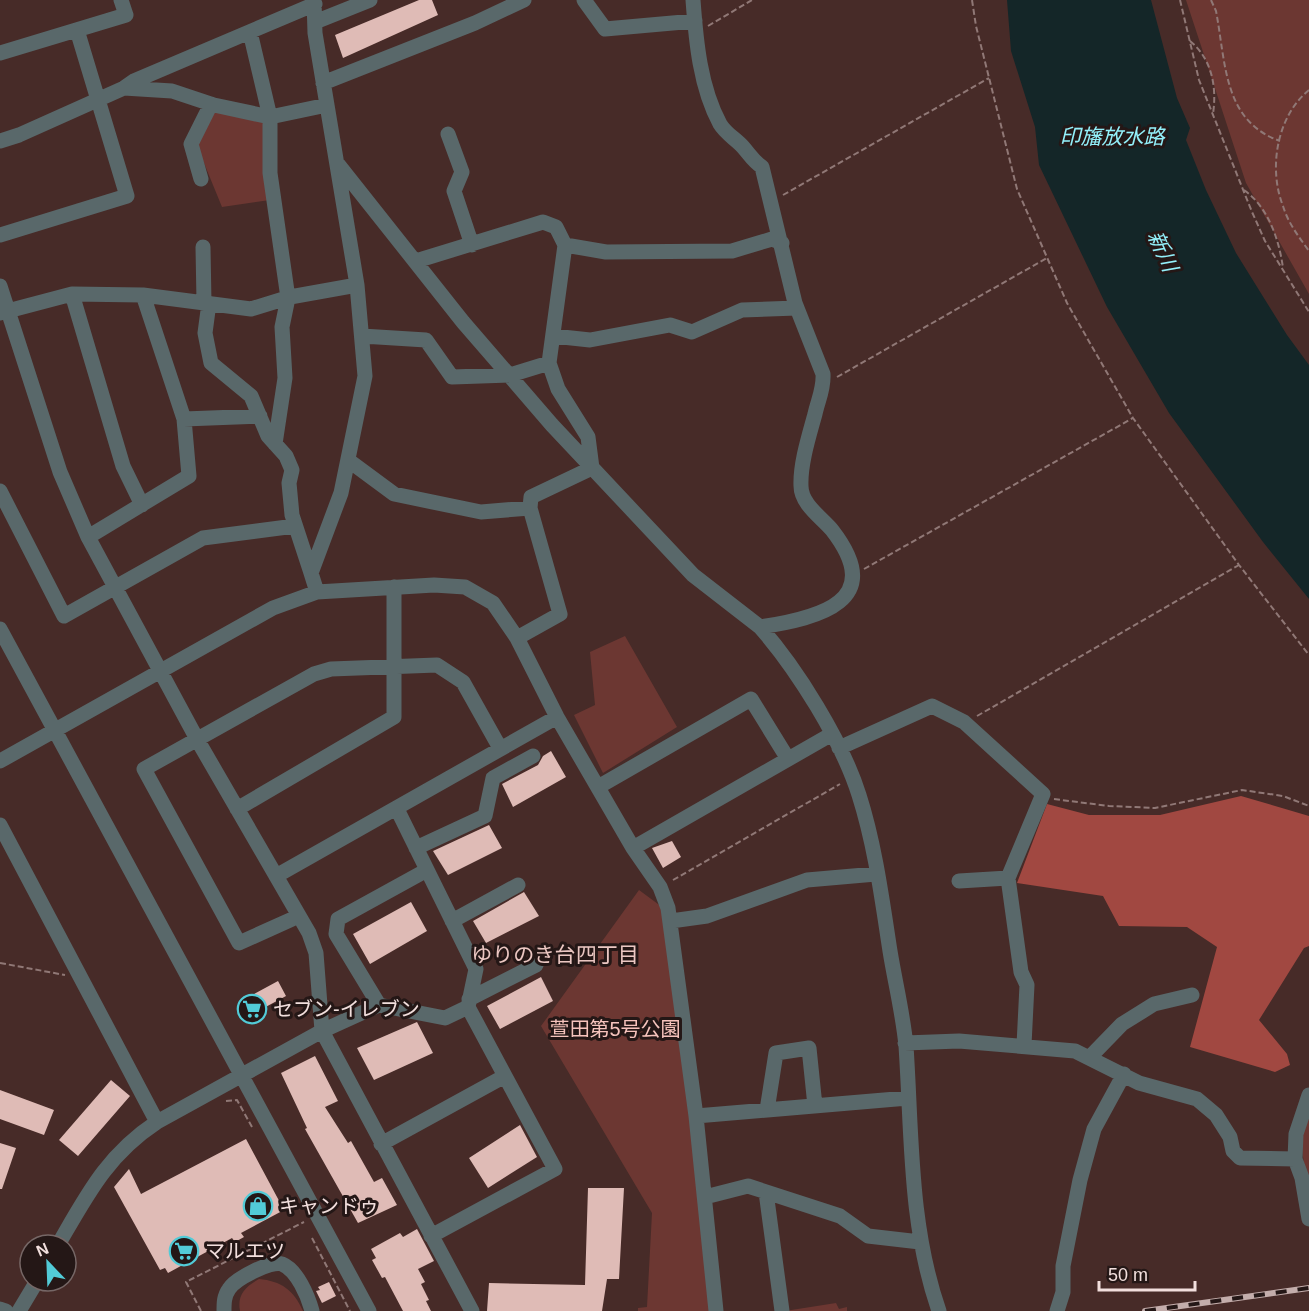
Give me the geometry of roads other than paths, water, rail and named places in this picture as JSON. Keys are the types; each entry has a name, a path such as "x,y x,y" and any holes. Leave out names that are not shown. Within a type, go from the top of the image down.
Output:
{"street":[{"path":"0,53 126,15 121,0"},
{"path":"315,22 370,0"},
{"path":"584,0 605,29 695,28"},
{"path":"693,0 695,28 707,93 721,125 742,146 751,160 762,167 797,308 823,374 824,384 803,471 802,498 833,532 854,575 851,591 832,608 779,624 760,627"},
{"path":"323,83 475,23 521,1"},
{"path":"0,141 315,2 315,22 323,83 357,285 365,376 341,493 311,573"},
{"path":"0,235 127,196 77,30"},
{"path":"250,32 270,117 270,173 288,298 282,327 285,378 275,444"},
{"path":"124,88 172,91 211,104 270,117 327,105"},
{"path":"201,179 191,144 211,104"},
{"path":"448,134 462,172 454,191 472,245"},
{"path":"337,164 510,375 592,468 693,575 760,627 779,648 832,734 860,796 876,874 905,1043 915,1203 920,1242 939,1311"},
{"path":"416,261 543,222 556,227 565,245 549,363 558,389 588,436 592,468"},
{"path":"565,245 617,252 732,251 772,239 782,243"},
{"path":"203,247 205,333 212,363 251,396 268,436 286,456 292,470 289,483 295,526 316,592"},
{"path":"4,312 72,294 143,296 251,309 288,298 357,285"},
{"path":"0,286 4,312 60,472 88,537 198,741 309,933 316,953 322,1031 472,1311"},
{"path":"72,294 123,466 142,505"},
{"path":"88,537 189,476 184,419 143,296"},
{"path":"553,336 590,340 670,325 692,332 742,310 797,308"},
{"path":"362,336 426,340 452,376 510,375 549,363"},
{"path":"184,419 260,416"},
{"path":"348,460 394,494 481,512 530,508"},
{"path":"517,638 560,614 530,508 531,497 592,468"},
{"path":"0,491 64,616 203,538 295,526"},
{"path":"237,809 394,717 396,665 394,587"},
{"path":"0,761 273,608 316,592 394,587 465,587 493,603 517,638 557,717 633,848 660,887 671,921 696,1116 716,1311"},
{"path":"0,629 369,1311"},
{"path":"299,916 239,943 144,769 198,741 314,674 331,669 396,665 437,665 463,682 500,748"},
{"path":"598,787 751,699 788,759"},
{"path":"839,748 932,706 964,722 1043,795 1008,878 1021,972 1027,985 1024,1045"},
{"path":"276,876 557,717"},
{"path":"633,848 832,734"},
{"path":"416,848 484,816 493,778 533,756"},
{"path":"397,809 476,969 468,1003 555,1169 431,1236"},
{"path":"0,825 157,1122"},
{"path":"380,1005 336,934 338,918 427,870"},
{"path":"671,921 707,916 807,880 876,874"},
{"path":"959,881 1008,878"},
{"path":"452,921 518,885"},
{"path":"65,1233 108,1164 136,1136 157,1122 322,1031 380,1005 445,1018 536,965"},
{"path":"1089,1058 1122,1024 1154,1004 1192,995"},
{"path":"905,1043 959,1041 1075,1051 1139,1083 1175,1091 1208,1106 1230,1137 1233,1151 1240,1158 1295,1159"},
{"path":"767,1110 776,1053 809,1048 815,1106"},
{"path":"1057,1311 1063,1292 1063,1266 1080,1180 1094,1129 1124,1074"},
{"path":"381,1144 505,1076"},
{"path":"1309,1095 1296,1134 1295,1159 1302,1178 1309,1219"},
{"path":"696,1116 908,1098"},
{"path":"705,1197 748,1186 840,1216 868,1236 920,1242"},
{"path":"766,1192 782,1311"},
{"path":"224,1311 224,1299 229,1288 238,1280 273,1263 282,1264 297,1278 312,1311"},
{"path":"19,1311 29,1293"},
{"path":"0,1308 6,1311"}],"water":[{"name":"印旛放水路","path":"1007,0 1151,0 1177,98 1190,128 1186,140 1206,190 1236,253 1287,335 1309,365 1309,599 1263,542 1169,413 1107,307 1039,165 1035,127 1011,51"}],"railway":[{"path":"1145,1311 1309,1288"}],"place":[{"name":"セブン-イレブン","path":"252,1009"},
{"name":"キャンドゥ","path":"258,1206"},
{"name":"マルエツ","path":"184,1251"}],"district":[{"name":"ゆりのき台四丁目","path":"555,954"}],"water label":[{"name":"新川","path":"1163,251"}],"park label":[{"name":"萱田第5号公園","path":"615,1029"}]}
